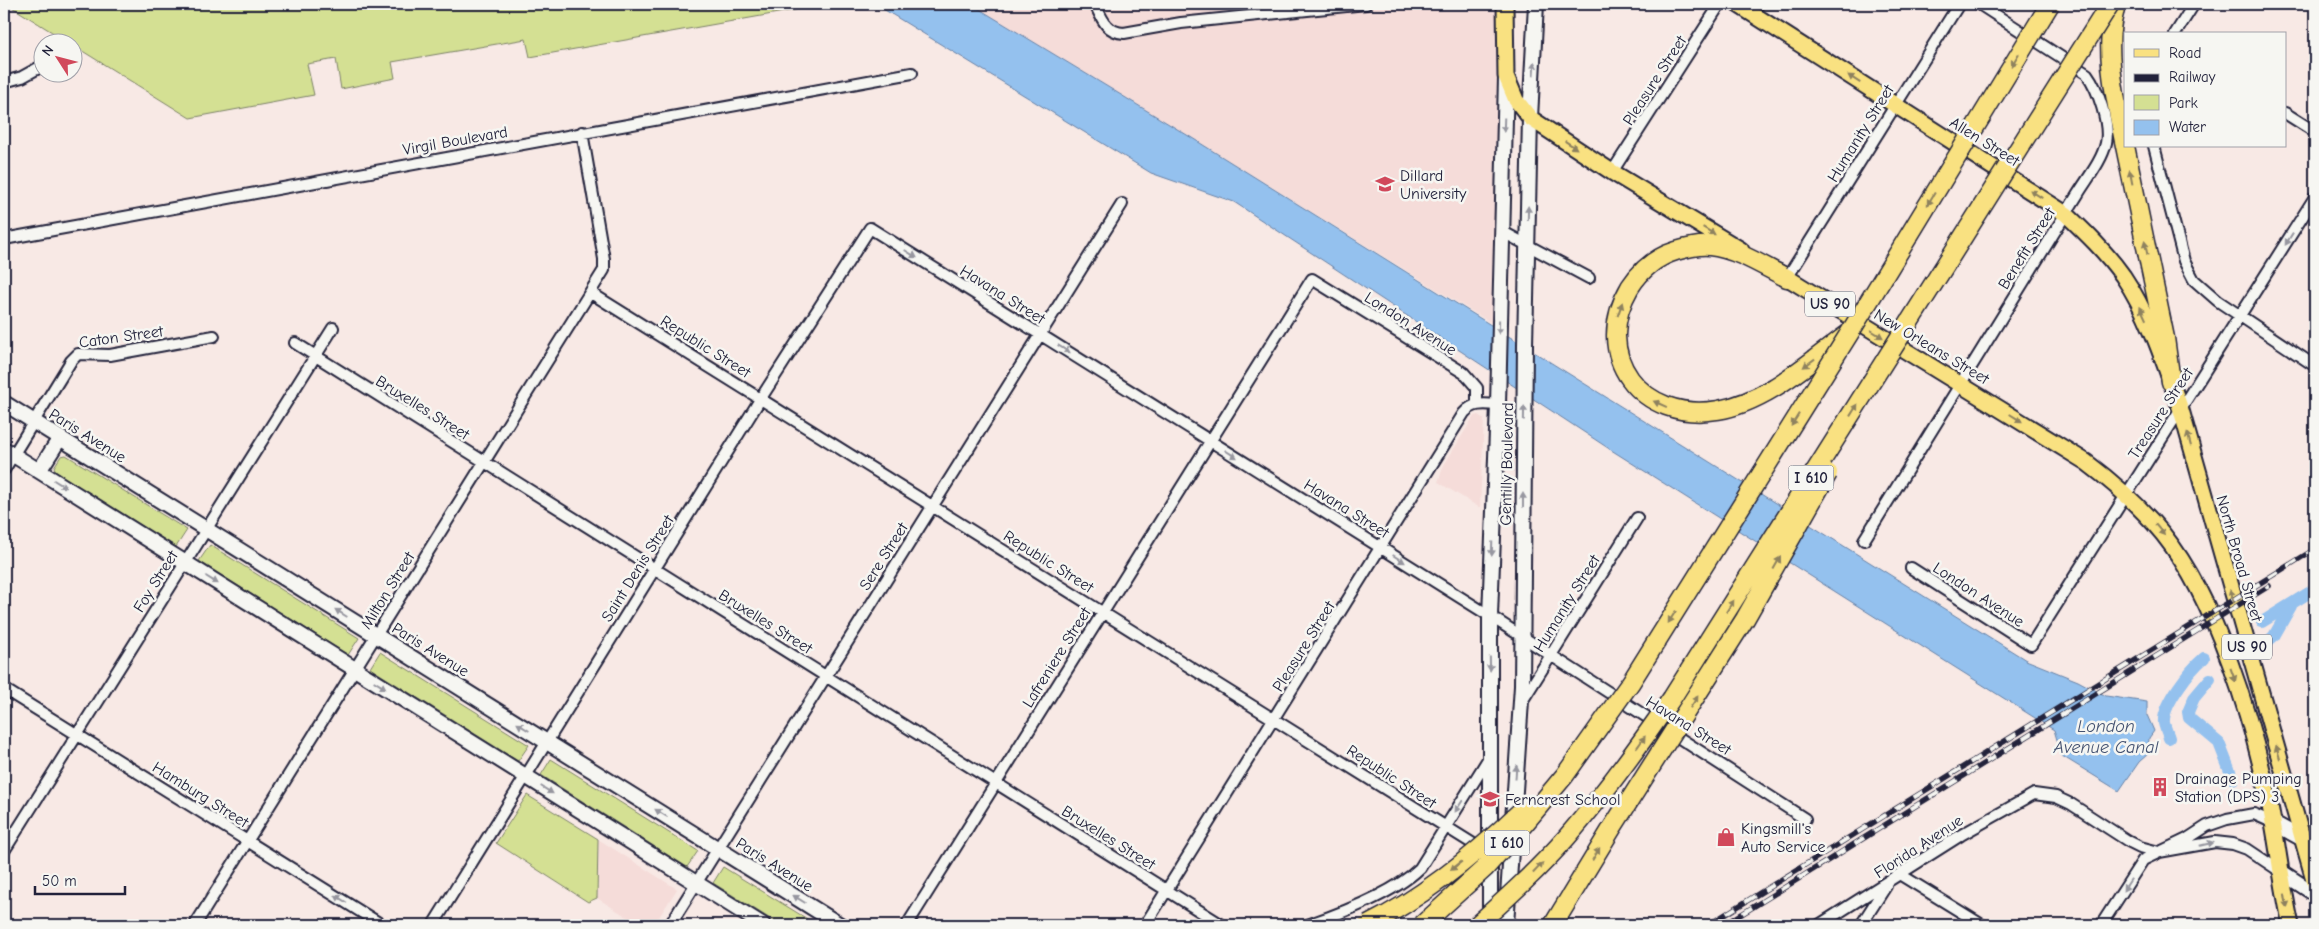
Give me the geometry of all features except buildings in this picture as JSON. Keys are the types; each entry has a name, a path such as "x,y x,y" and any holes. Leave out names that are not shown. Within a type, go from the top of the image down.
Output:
{"highway":[{"name":"I 610","path":"1422,925 1485,868 1565,776 1641,666 1849,334 2050,4"},
{"name":"I 610","path":"1477,925 1519,888 1566,838 1628,762 1672,698 2110,4"},
{"path":"2117,4 2112,27 2111,47 2116,96 2124,140"},
{"path":"2125,148 2165,338 2171,382"},
{"path":"1787,278 1732,252 1709,246 1668,253 1650,264 1637,275 1624,298 1618,314 1616,335 1620,356 1626,373 1634,386 1658,404 1676,410 1719,410 1769,390 1849,334"},
{"path":"1553,925 1612,828 1745,619 1833,463 1835,440"},
{"path":"1368,925 1429,888 1468,858 1502,830 1583,751"}],"main road":[{"name":"Gentilly Boulevard","path":"1505,4 1506,76"},
{"name":"Allen Street","path":"1737,4 2066,214 2098,244 2124,277 2139,304 2163,358"},
{"name":"New Orleans Street","path":"1506,76 1516,100 1530,118 1612,172 1960,383 2078,457 2126,494 2149,517 2175,550 2210,613 2246,714 2266,789 2272,822"},
{"name":"North Broad Street","path":"2163,358 2181,410 2309,842 2315,883"},
{"name":"US 90","path":"2272,822 2290,925"}],"street":[{"path":"1095,4 1104,24 1117,33 1124,33 1181,23 1366,4"},
{"name":"Gentilly Boulevard","path":"1506,925 1521,704 1523,462 1530,118 1536,4"},
{"name":"Pleasure Street","path":"1612,172 1720,4"},
{"name":"Humanity Street","path":"1787,278 1959,4"},
{"name":"Benefit Street","path":"1864,540 2066,214 2101,155 2106,142 2101,105 2095,85 2087,74 1979,4"},
{"path":"2177,32 2194,4"},
{"path":"4,82 22,77 32,72"},
{"name":"Virgil Boulevard","path":"4,239 912,72"},
{"name":"Gentilly Boulevard","path":"1490,925 1490,616 1498,400 1506,76"},
{"path":"2286,114 2315,132"},
{"name":"Milton Street","path":"195,925 604,270 604,259 582,132"},
{"path":"2155,148 2184,261 2194,280 2206,293 2315,366"},
{"name":"Treasure Street","path":"2031,646 2315,197"},
{"name":"Sere Street","path":"670,925 1122,204"},
{"name":"Havana Street","path":"870,228 1522,636 1805,819"},
{"name":"Saint Denis Street","path":"433,925 761,398 870,228"},
{"path":"1501,231 1589,278"},
{"name":"London Avenue","path":"1312,279 1464,373 1477,388 1477,404"},
{"name":"Lafreniere Street","path":"907,925 1312,279"},
{"name":"Republic Street","path":"591,293 1490,855"},
{"name":"Foy Street","path":"4,851 332,328"},
{"name":"Caton Street","path":"4,470 8,452 33,421 78,354 110,355 214,336"},
{"name":"Bruxelles Street","path":"295,343 1222,925"},
{"path":"1477,404 1498,400"},
{"name":"Paris Avenue","path":"4,403 840,925"},
{"name":"Pleasure Street","path":"1145,925 1382,548 1464,413 1470,407 1477,404"},
{"path":"39,471 60,438"},
{"path":"8,452 763,925"},
{"name":"Humanity Street","path":"1521,704 1638,518"},
{"name":"London Avenue","path":"1911,568 2031,646"},
{"name":"Hamburg Street","path":"4,689 382,925"},
{"path":"1307,925 1364,902 1412,875 1420,868 1491,755"},
{"name":"Florida Avenue","path":"1819,925 1901,875 1961,835 2034,794 2056,798 2071,804 2128,841 2159,852"},
{"path":"2101,925 2143,860 2207,826 2227,818 2254,814 2309,842"},
{"path":"2159,852 2215,842 2233,844 2247,849 2315,894"},
{"path":"1901,875 1982,925"},
{"path":"1861,925 1888,883"}],"shaded area":[{"name":"Dillard University","path":"971,4 1505,4 1499,328 1192,138"},
{"path":"1478,415 1484,419 1480,508 1438,482 1444,465 1474,416"},
{"path":"598,839 677,889 654,925 640,925 597,898"}],"green space":[{"path":"7,4 807,4 812,7 530,57 526,39 392,62 395,78 341,89 336,59 307,64 314,95 190,118 82,51 82,32 52,32"},
{"path":"66,455 187,530 176,547 56,472 54,467 61,456"},
{"path":"210,545 359,638 348,655 199,561"},
{"path":"380,652 529,745 518,761 370,668"},
{"path":"551,759 698,851 687,867 541,775"},
{"path":"527,795 598,839 597,898 588,902 496,843"},
{"path":"723,867 817,925 780,925 713,883"}],"water":[{"name":"London Avenue Canal","path":"875,4 971,4 1192,138 2026,660 2078,681 2106,696 2147,702 2147,715 2154,731 2149,738 2148,754 2139,762 2119,791 2062,756 2054,730 1608,448 1234,202 1151,173"}],"waterway":[{"path":"2262,622 2315,589"},
{"path":"2268,641 2274,636 2291,606"},
{"path":"2169,738 2164,723 2172,697 2192,670 2204,658"},
{"path":"2210,679 2194,698 2188,712 2189,718 2219,743 2233,779"}],"railway":[{"path":"1708,925 2315,549"},
{"path":"1724,925 2269,586"}],"place":[{"name":"Dillard University","path":"1385,184"},
{"name":"Drainage Pumping Station (DPS) 3","path":"2160,787"},
{"name":"Ferncrest School","path":"1490,799"},
{"name":"Kingsmill's Auto Service","path":"1726,837"}]}
